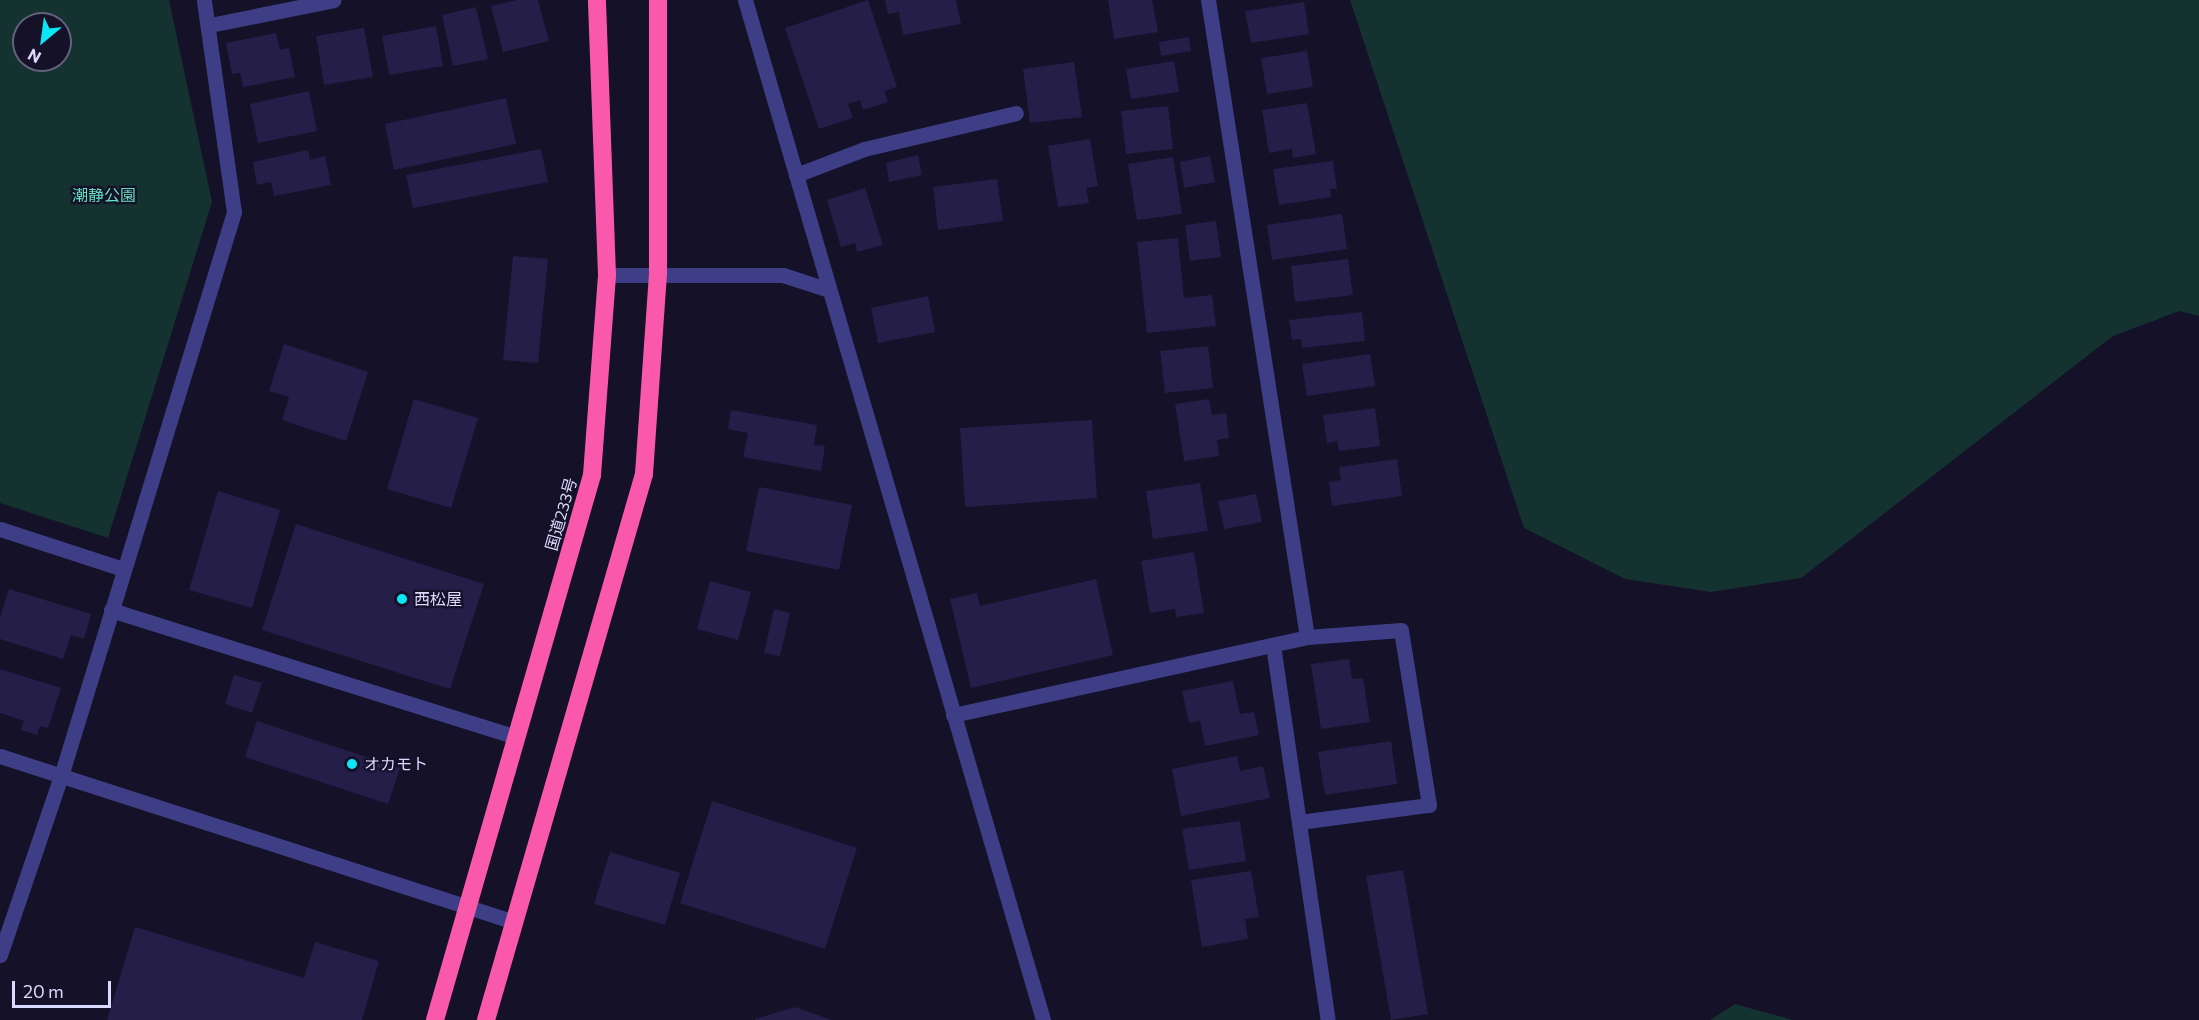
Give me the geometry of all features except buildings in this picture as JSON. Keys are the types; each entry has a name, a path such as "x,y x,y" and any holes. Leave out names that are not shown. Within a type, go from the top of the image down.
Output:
{"highway":[{"name":"国道233号","path":"435,1020 592,475 607,275 597,0"},
{"path":"486,1020 644,474 658,273 658,0"}],"street":[{"path":"0,955 61,776 234,212 210,25 204,0"},
{"path":"210,25 334,0"},
{"path":"745,0 1044,1020"},
{"path":"1208,0 1306,637"},
{"path":"796,175 864,149 1016,113"},
{"path":"607,275 658,273 783,275 829,290"},
{"path":"0,529 123,569"},
{"path":"111,610 516,737"},
{"path":"953,715 1306,637 1401,630 1429,805 1299,822"},
{"path":"1273,645 1328,1020"},
{"path":"0,756 470,904 515,922"}],"green space":[{"name":"潮静公園","path":"0,0 169,0 212,202 108,538 0,503"},
{"path":"1350,0 2199,0 2199,316 2179,311 2113,336 1801,578 1711,592 1625,579 1524,528"},
{"path":"1735,1004 1793,1020 1710,1020"}],"place":[{"name":"西松屋","path":"402,599"},
{"name":"オカモト","path":"352,764"}]}
